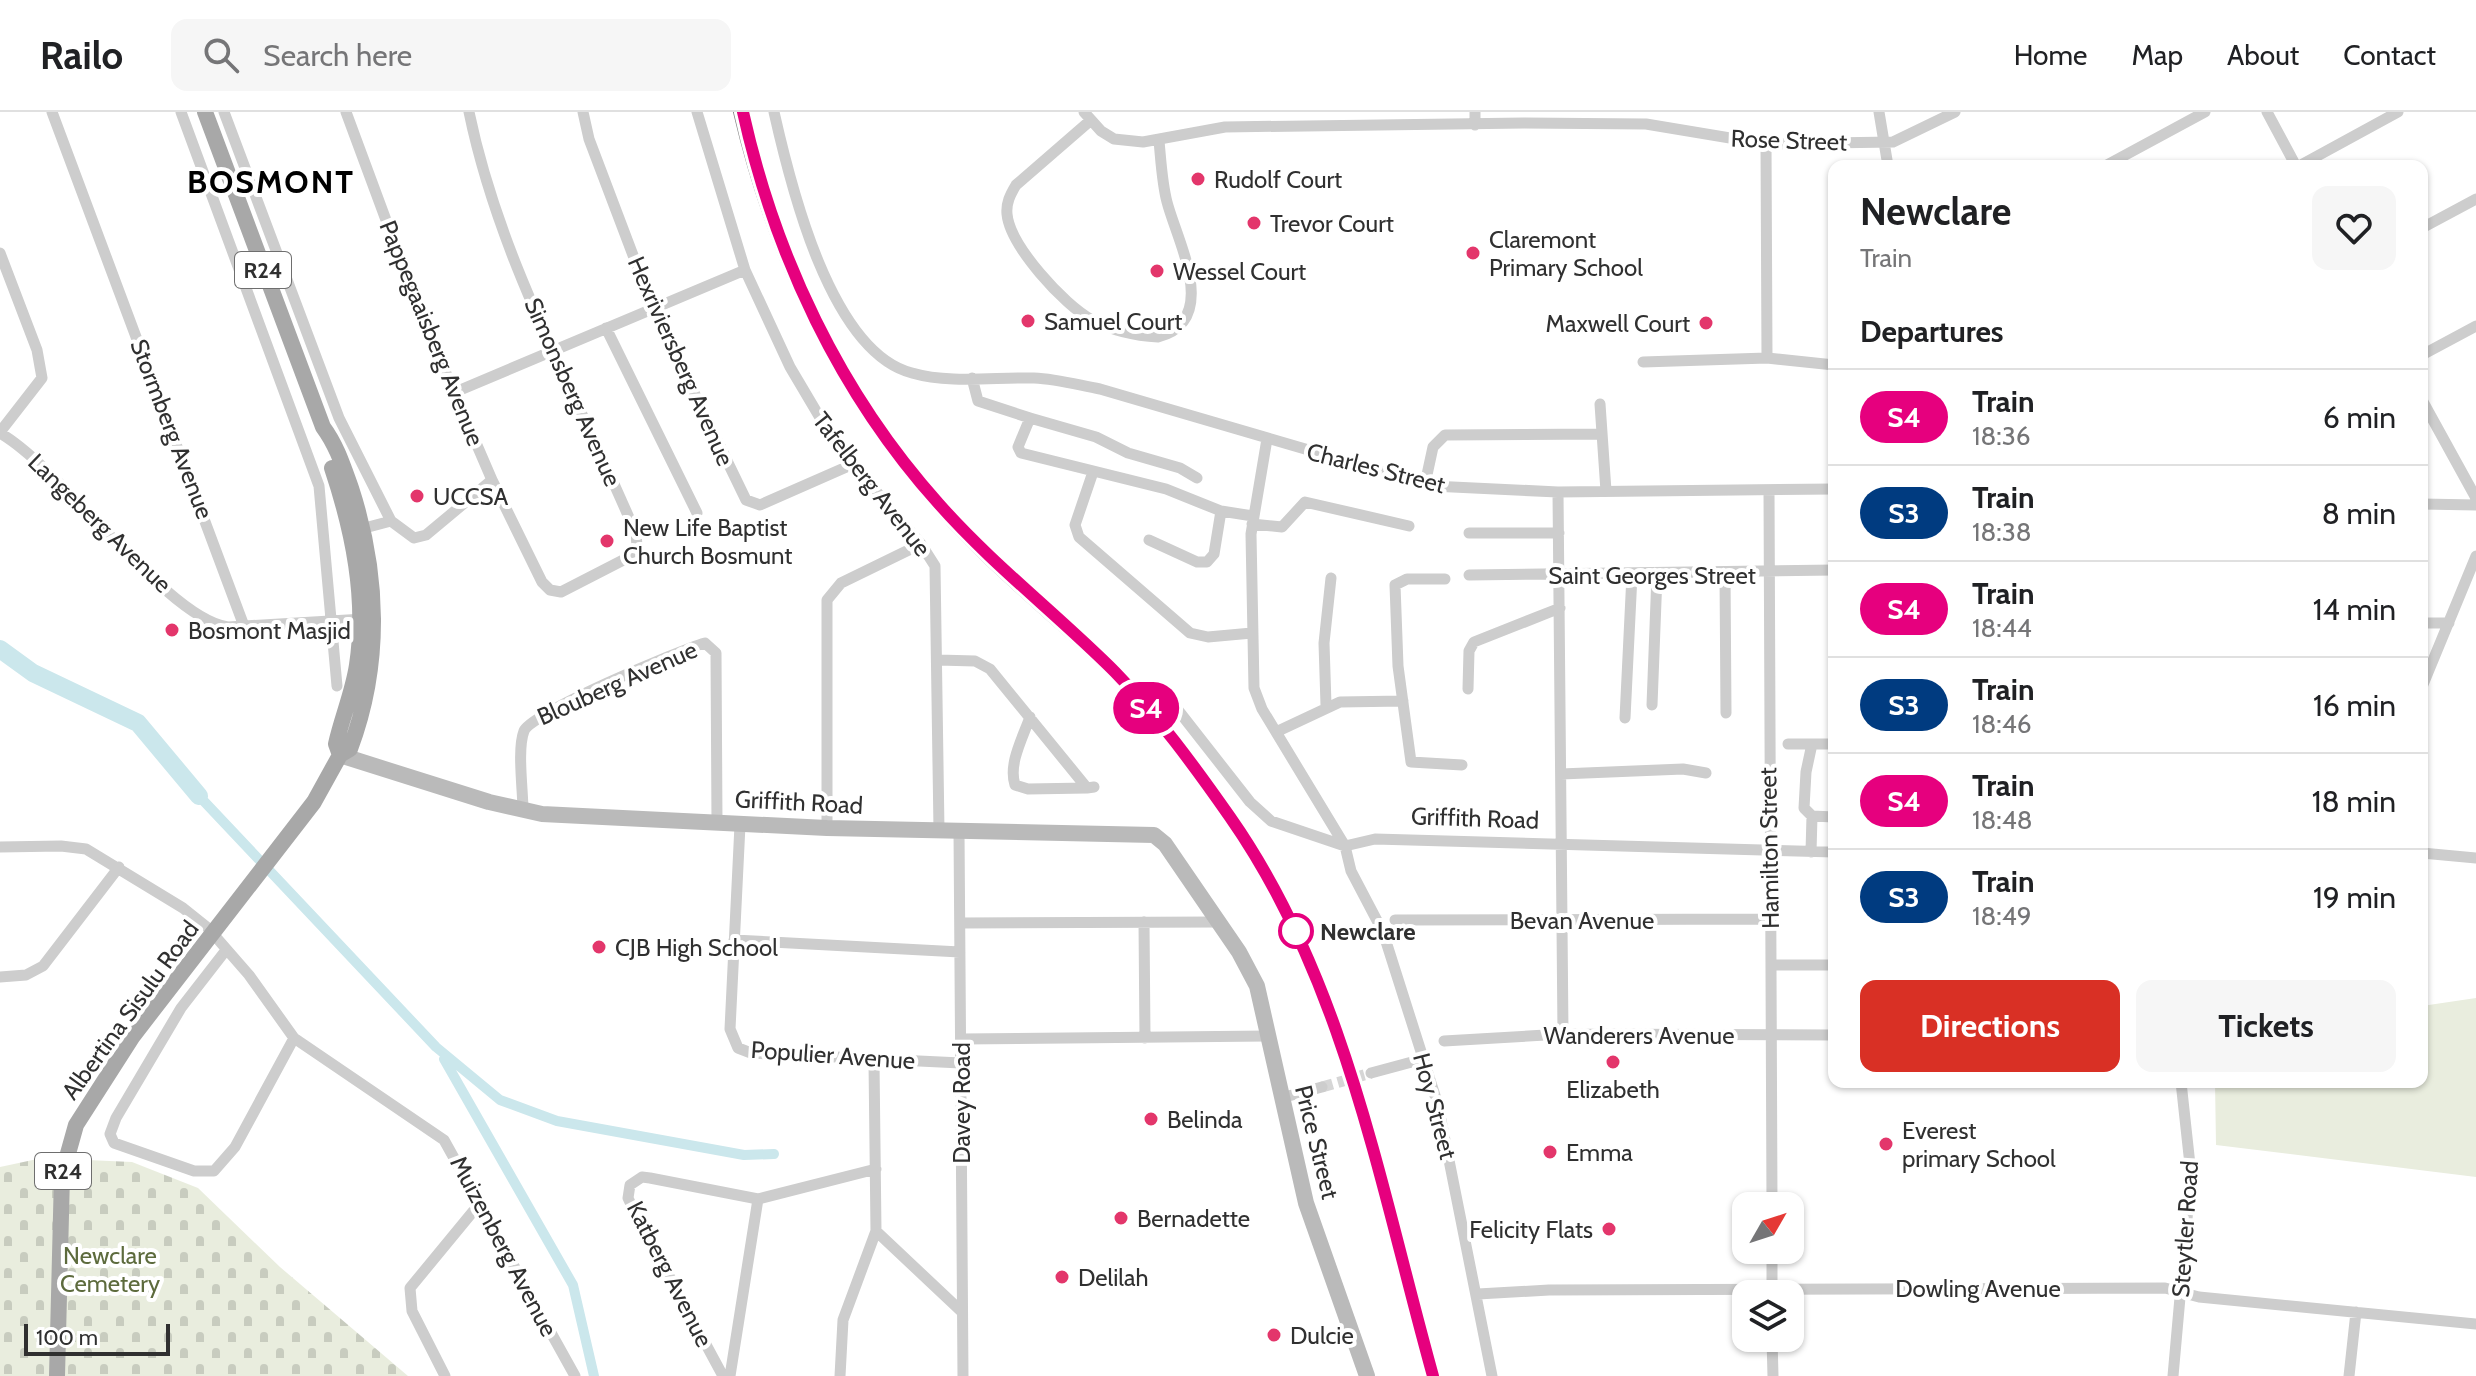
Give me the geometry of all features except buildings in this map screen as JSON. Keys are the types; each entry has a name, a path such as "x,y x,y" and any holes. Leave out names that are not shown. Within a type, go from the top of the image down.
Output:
{"main road":[{"name":"Albertina Sisulu Road","path":"57,1376 60,1213 62,1175 69,1144 107,1073 314,802 340,755 336,744 367,619 357,530 337,448 323,427 205,112"}],"street":[{"name":"Stormberg Avenue","path":"52,112 244,626"},
{"path":"181,112 319,486 337,686"},
{"path":"224,112 339,418 391,521 414,538 426,535 492,480"},
{"name":"Pappegaaisberg Avenue","path":"346,112 453,393 492,480"},
{"name":"Simonsberg Avenue","path":"469,112 486,179 550,352 633,526 636,549 622,563 568,590 550,590 542,582 492,480"},
{"name":"Hexriviersberg Avenue","path":"583,112 589,139 653,308 746,500 760,505 851,465"},
{"name":"Tafelberg Avenue","path":"697,112 745,270 806,397 851,465 932,559 937,576 939,830"},
{"name":"Charles Street","path":"774,112 803,224 840,305 865,339 893,365 928,376 1067,382 1425,484 1462,489 1558,492 1828,489"},
{"path":"1475,112 1475,125"},
{"path":"1879,112 1887,160"},
{"name":"Rose Street","path":"1088,116 1114,139 1159,141 1225,127 1646,124 1766,144 1883,142 1906,138 1955,112"},
{"path":"2116,160 2205,112"},
{"path":"2267,112 2295,160"},
{"path":"2309,160 2398,112"},
{"path":"1088,116 1016,185 1008,197 1009,225 1024,252 1077,311 1110,328 1158,337 1180,324 1192,290 1191,274 1166,200 1159,141"},
{"path":"1766,144 1767,358"},
{"path":"2428,225 2476,199"},
{"path":"0,253 37,350 42,378 0,433"},
{"path":"453,393 745,270"},
{"path":"2428,352 2476,326"},
{"path":"606,328 697,513"},
{"path":"1643,362 1767,358 1828,364"},
{"path":"972,378 978,401 1096,437 1128,453 1180,468 1197,478"},
{"path":"1600,404 1606,491"},
{"path":"2428,411 2476,498"},
{"path":"1030,418 1019,452 1166,489 1252,520 1286,525 1305,502 1409,526"},
{"name":"Langeberg Avenue","path":"0,433 30,454 190,610 218,626 244,626"},
{"path":"1425,484 1433,447 1445,435 1602,434"},
{"name":"Hoy Street","path":"1267,439 1252,520 1254,688 1276,732 1345,846 1351,871 1383,932 1441,1118 1492,1376"},
{"path":"1093,472 1075,525 1079,537 1190,633 1208,637 1252,633"},
{"name":"Hamilton Street","path":"1769,490 1768,851 1772,1192"},
{"path":"1558,492 1563,1034"},
{"path":"2428,504 2476,505"},
{"path":"1149,540 1197,562 1207,562 1214,554 1221,511"},
{"path":"357,530 391,521"},
{"path":"1469,533 1559,533"},
{"path":"827,828 827,600 841,583 921,544"},
{"path":"2428,673 2476,556"},
{"name":"Saint Georges Street","path":"1469,575 1768,574 1828,570"},
{"path":"1725,574 1726,713"},
{"path":"1625,718 1632,575"},
{"path":"1652,705 1657,575"},
{"path":"1326,705 1324,643 1331,578"},
{"path":"1445,579 1407,579 1395,585 1395,628 1411,762 1462,765"},
{"path":"1468,689 1469,651 1474,642 1560,608"},
{"path":"244,626 367,619"},
{"path":"2428,623 2449,623"},
{"name":"Blouberg Avenue","path":"523,811 522,738 528,722 562,704 705,643 716,653 717,822"},
{"path":"938,660 969,660 983,664 1030,717 1091,787 1028,789 1015,785 1013,776 1017,752 1030,717"},
{"path":"1276,732 1326,705 1403,701"},
{"name":"Griffith Road","path":"1174,705 1261,813 1282,827 1345,846 1375,839 1828,852"},
{"path":"1788,744 1828,744"},
{"path":"1811,852 1812,816 1804,801 1812,744"},
{"name":"Griffith Road","path":"340,755 523,811 827,828 1148,832 1165,844 1218,922"},
{"path":"1561,774 1683,769 1706,773"},
{"path":"1812,816 1828,817"},
{"name":"Populier Avenue","path":"740,825 730,1029 738,1048 751,1053 874,1062 961,1063"},
{"name":"Davey Road","path":"959,831 963,1376"},
{"name":"Muizenberg Avenue","path":"0,847 79,847 119,867 183,908 214,934 294,1038 444,1140 575,1376"},
{"path":"2428,854 2476,858"},
{"path":"0,977 26,975 49,959 119,867"},
{"name":"Bevan Avenue","path":"1395,920 1770,919"},
{"path":"1144,922 1145,1038"},
{"path":"961,923 1218,922"},
{"name":"Price Street","path":"1218,922 1252,974 1306,1203 1367,1376"},
{"path":"734,940 960,952"},
{"name":"Albertina Sisulu Road","path":"226,950 169,1027 112,1125 111,1139 131,1151 194,1171 214,1171 235,1147 294,1038"},
{"path":"1771,965 1828,965"},
{"name":"Wanderers Avenue","path":"1444,1041 1563,1034 1828,1035"},
{"path":"962,1039 1268,1036"},
{"path":"1371,1073 1423,1059"},
{"path":"840,1376 843,1320 876,1231 874,1062"},
{"path":"1281,1098 1322,1087"},
{"name":"Steytler Road","path":"2173,1376 2191,1174 2182,1088"},
{"name":"Katberg Avenue","path":"723,1376 635,1213 627,1191 636,1180 650,1178 758,1199 876,1169"},
{"path":"730,1376 758,1199"},
{"path":"445,1376 412,1311 410,1288 480,1203"},
{"path":"876,1231 962,1312"},
{"name":"Dowling Avenue","path":"1804,1292 2165,1288 2476,1324"},
{"name":"Dowling Avenue","path":"1478,1294 1549,1290 1732,1292"},
{"path":"2349,1376 2356,1312"},
{"path":"1772,1352 1773,1376"}],"green space":[{"path":"2476,998 2476,1177 2216,1145 2215,1088 2428,1088 2428,1005"},
{"name":"Newclare Cemetery","path":"42,1158 132,1162 198,1188 280,1267 408,1376 0,1376 0,1167"}],"waterway":[{"path":"0,649 33,673 138,723 199,796"},
{"path":"199,796 436,1047 500,1100 557,1121 744,1155 774,1154"},
{"path":"444,1059 573,1285 594,1376"}],"tunnel":[{"path":"1322,1087 1371,1073"}],"railway":[{"path":"736,112 752,172 795,288 822,344 887,448 968,543 1097,662 1161,728 1229,815 1269,879 1331,1015 1355,1086 1433,1376"}],"train":[{"name":"S4","path":"743,112 755,165 787,259 806,301 860,399 900,457 953,520 1112,669 1142,702 1229,815 1284,906 1327,1003 1342,1046 1433,1376"}],"place":[{"name":"Rudolf Court","path":"1198,179"},
{"name":"Trevor Court","path":"1254,223"},
{"name":"Claremont Primary School","path":"1473,253"},
{"name":"Wessel Court","path":"1157,271"},
{"name":"Samuel Court","path":"1028,321"},
{"name":"Maxwell Court","path":"1706,323"},
{"name":"UCCSA","path":"417,496"},
{"name":"New Life Baptist Church Bosmunt","path":"607,541"},
{"name":"Bosmont Masjid","path":"172,630"},
{"name":"Newclare","path":"1296,931"},
{"name":"CJB High School","path":"599,947"},
{"name":"Elizabeth","path":"1613,1062"},
{"name":"Belinda","path":"1151,1119"},
{"name":"Everest primary School","path":"1886,1144"},
{"name":"Emma","path":"1550,1152"},
{"name":"Bernadette","path":"1121,1218"},
{"name":"Felicity Flats","path":"1609,1229"},
{"name":"Delilah","path":"1062,1277"},
{"name":"Dulcie","path":"1274,1335"}],"district":[{"name":"BOSMONT","path":"271,181"}]}
